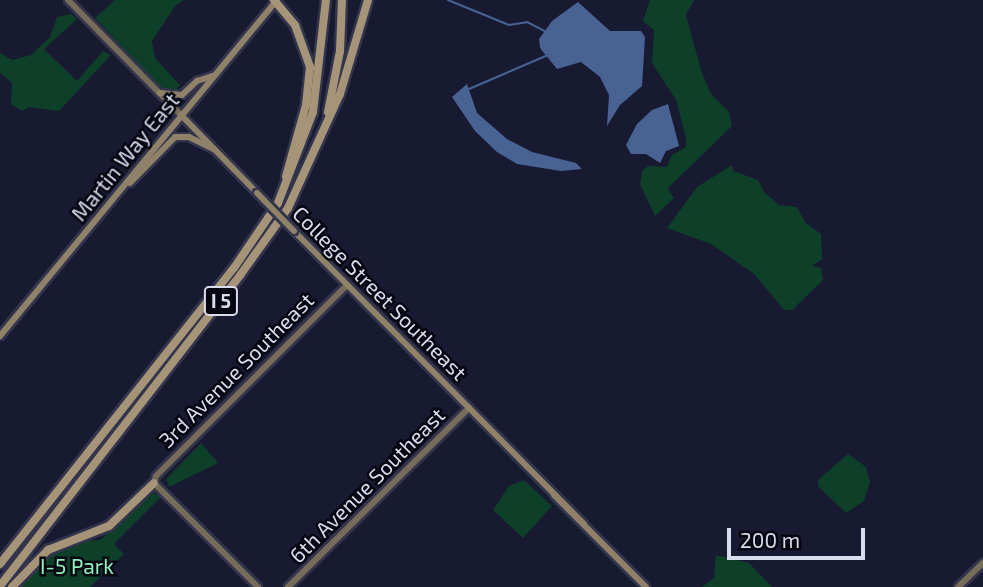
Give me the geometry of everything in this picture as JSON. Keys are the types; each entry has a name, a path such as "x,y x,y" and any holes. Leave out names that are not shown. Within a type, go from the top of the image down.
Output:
{"highway":[{"name":"I 5","path":"0,564 233,268 278,203 313,112 326,0"},
{"name":"I 5","path":"0,586 242,274 288,208 322,135 340,51 342,0"},
{"path":"322,135 340,94 368,0"},
{"path":"275,1 295,25 310,67 306,105 278,203"},
{"path":"0,557 73,470"},
{"path":"12,587 48,550 109,526 155,483"}],"main road":[{"name":"Martin Way East","path":"0,335 275,1"},
{"path":"160,93 182,95 197,81 214,76"},
{"name":"College Street Southeast","path":"181,115 646,587"},
{"path":"122,188 175,137 189,137 214,149"}],"street":[{"path":"68,0 181,115"},
{"name":"3rd Avenue Southeast","path":"155,483 159,471 347,285"},
{"name":"6th Avenue Southeast","path":"289,587 469,408"},
{"path":"155,483 258,587"},
{"path":"958,587 983,563"}],"green space":[{"path":"115,0 184,0 175,6 152,41 155,58 180,85 173,94 165,92 95,18"},
{"path":"650,0 694,0 686,15 701,70 711,94 729,112 732,126 671,185 668,189 674,198 655,216 640,184 642,171 648,166 667,167 672,155 686,147 686,138 676,100 652,63 654,30 643,21"},
{"path":"71,14 77,19 44,49 77,81 103,51 111,55 59,111 29,107 22,111 11,104 12,83 0,73 0,53 12,60 31,55 50,37 57,17"},
{"path":"732,165 733,171 758,180 764,192 779,205 797,207 806,223 821,234 822,259 812,266 821,268 823,280 792,310 784,310 754,274 711,244 667,228 697,187"},
{"path":"201,443 218,463 169,487 166,479"},
{"path":"848,454 866,467 870,482 864,501 846,513 818,486 818,480"},
{"path":"524,480 552,506 523,538 493,510 509,486"},
{"name":"I-5 Park","path":"154,493 161,497 114,544 124,554 90,587 17,587 45,558 80,541 100,540"},
{"path":"716,555 749,563 772,587 702,587 714,578"}],"water":[{"path":"578,2 610,31 641,31 645,37 642,86 620,105 607,126 609,95 600,77 581,62 557,69 540,48 539,39 552,21"},
{"path":"467,84 477,113 507,139 532,152 576,163 582,169 561,171 517,164 497,152 475,131 452,97"},
{"path":"668,104 679,146 666,151 660,163 646,154 631,154 626,145 637,124 652,110"}],"waterway":[{"path":"448,0 509,25 527,22 545,31"},
{"path":"469,89 548,55"}]}
